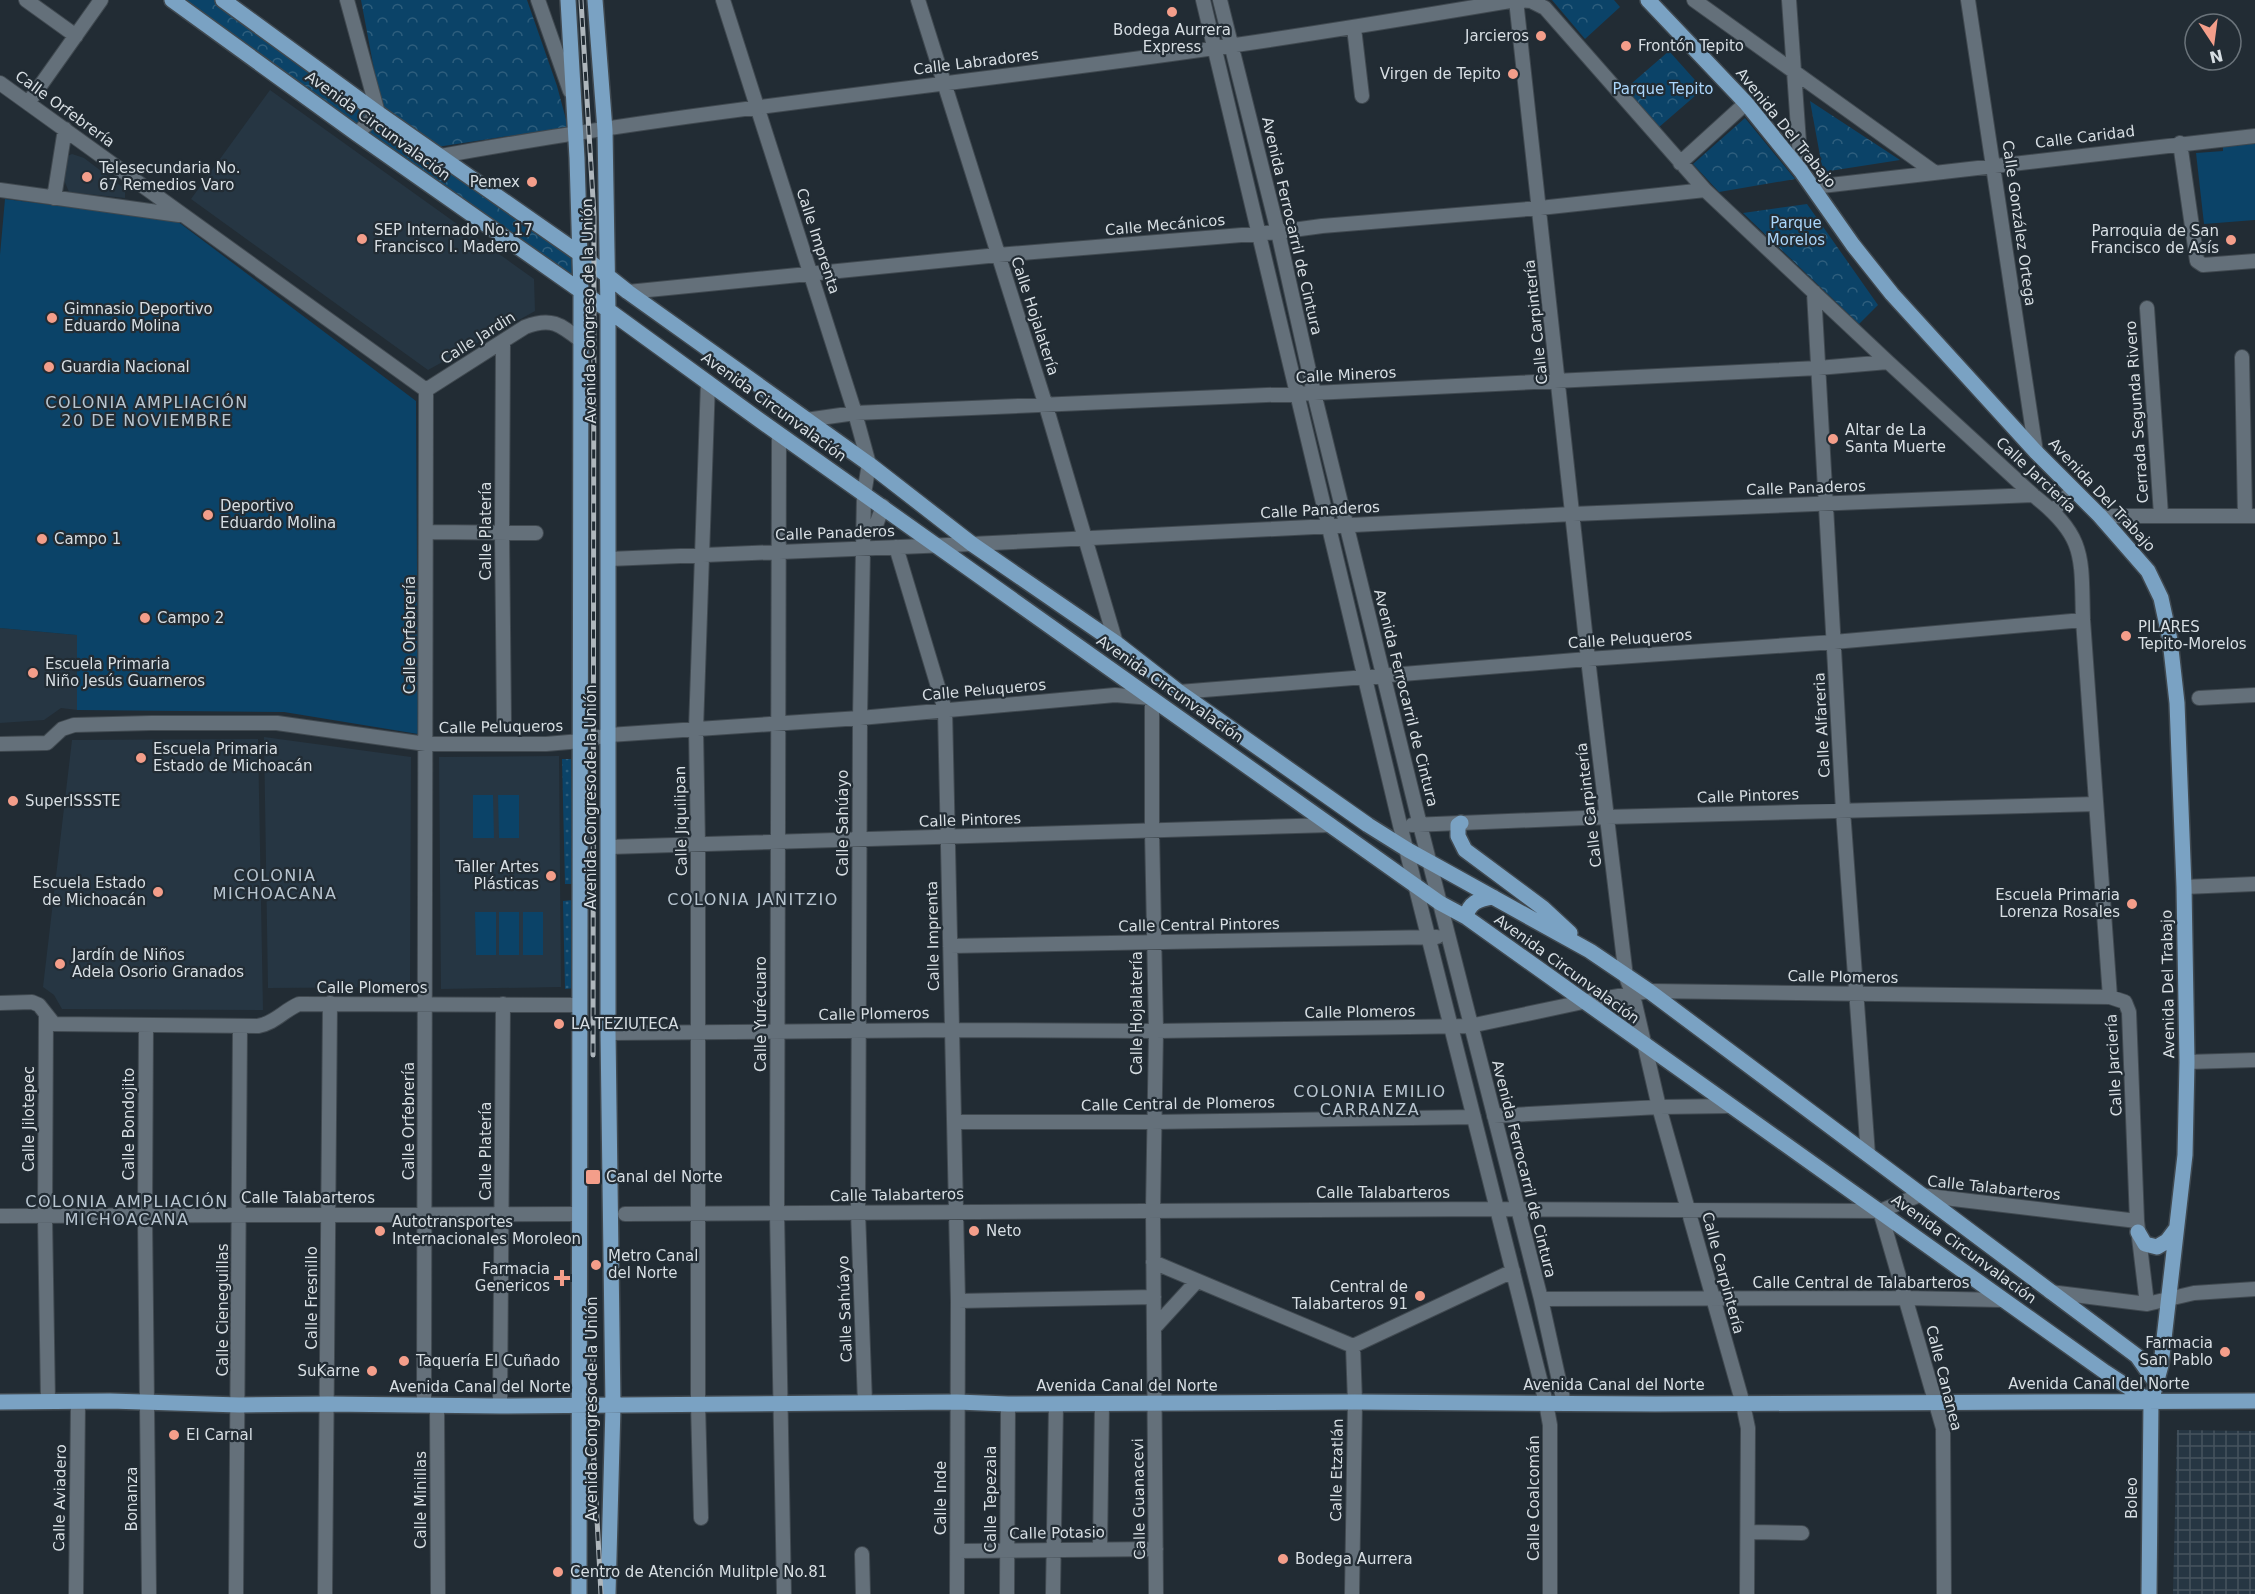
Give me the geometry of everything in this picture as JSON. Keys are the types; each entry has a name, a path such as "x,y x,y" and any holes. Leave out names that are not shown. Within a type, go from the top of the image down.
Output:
{"main road":[{"name":"Avenida Circunvalación","path":"172,0 357,134 608,310 1440,903 1466,917 1644,1046 2105,1372 2151,1402"},
{"name":"Avenida Circunvalación","path":"223,0 378,113 580,254 628,292 869,464 972,544 1116,643 1179,692 1368,825 1429,862 1590,951 1648,991 2137,1356 2156,1383"},
{"name":"Avenida Congreso de la Unión","path":"568,0 581,292 579,1594"},
{"name":"Avenida Congreso de la Unión","path":"595,0 605,130 608,277 608,1033 613,1406 608,1594"},
{"name":"Avenida Del Trabajo","path":"1648,0 1746,103 1801,171 1853,245 1892,294 2036,452 2100,516 2148,571 2161,598 2170,640 2177,703 2184,887 2187,1062 2185,1155 2161,1365 2151,1402"},
{"path":"1461,823 1458,825 1458,836 1465,850 1543,908 1590,951"},
{"path":"1466,917 1468,908 1475,902 1493,897"},
{"path":"2137,1226 2145,1244 2157,1247 2167,1241 2177,1228"},
{"name":"Avenida Canal del Norte","path":"0,1402 613,1406 957,1402 1008,1404 1355,1402 1743,1404 1935,1401 2084,1403 2255,1401"},
{"name":"Boleo","path":"2149,1594 2151,1402"}],"street":[{"path":"26,0 76,36"},
{"path":"28,103 101,0"},
{"path":"346,0 378,113 357,134"},
{"path":"538,0 574,103"},
{"name":"Calle Imprenta","path":"723,0 855,413 869,464 864,494"},
{"name":"Calle Hojalatería","path":"918,0 1046,406 1116,643"},
{"path":"1203,0 1400,825 1546,1403"},
{"name":"Avenida Ferrocarril de Cintura","path":"1220,0 1429,862 1541,1299 1564,1403"},
{"name":"Calle Labradores","path":"441,156 575,133 1231,46 1354,28 1516,0"},
{"name":"Calle Jarciería","path":"1516,0 1531,2 1545,8 1705,190 1888,362 2033,495 2054,511 2071,531 2080,554 2110,997 2125,1002 2129,1012 2137,1226 2147,1304"},
{"name":"Calle Carpintería","path":"1516,0 1588,659 1626,977 1633,995 1659,1107 1748,1428 1747,1594"},
{"path":"1694,0 1934,172"},
{"path":"1789,0 1801,171"},
{"name":"Calle González Ortega","path":"1968,0 2036,452"},
{"path":"1354,28 1362,96"},
{"name":"Calle Orfebrería","path":"0,83 426,390 425,1214 430,1405"},
{"path":"1680,163 1746,103"},
{"path":"54,198 64,129"},
{"name":"Calle Caridad","path":"1813,187 2255,135"},
{"path":"2180,143 2197,261 2203,266 2255,261"},
{"path":"0,190 183,215"},
{"name":"Calle Mecánicos","path":"628,292 998,255 1260,234 1322,225 1540,208 1705,190"},
{"name":"Calle Alfareria","path":"1814,292 1824,504 1843,810 1868,1155"},
{"name":"Cerrada Segunda Rivero","path":"2147,308 2161,514"},
{"name":"Calle Jardin","path":"426,390 525,327 538,322 550,322 563,326 580,340"},
{"path":"1284,340 1301,336"},
{"name":"Calle Platería","path":"503,342 504,721"},
{"path":"2100,516 2161,514 2250,516 2242,357"},
{"name":"Calle Mineros","path":"806,420 855,413 1297,394 1818,368 1888,362"},
{"name":"Calle Jiquilipan","path":"701,1518 698,1404 696,729 708,382"},
{"name":"Calle Yurécuaro","path":"779,434 777,1213 784,1594"},
{"path":"2054,511 2073,490"},
{"name":"Calle Sahúayo","path":"864,494 858,1212 865,1403"},
{"name":"Calle Panaderos","path":"609,559 2033,495"},
{"path":"864,528 876,525 883,506"},
{"path":"427,532 536,533"},
{"name":"Calle Imprenta","path":"896,547 945,710 955,1122 957,1402"},
{"path":"1348,607 1366,604"},
{"name":"Calle Peluqueros","path":"1179,692 1834,642 2083,620"},
{"name":"Calle Peluqueros","path":"0,744 47,743 62,729 74,725 243,723 277,723 426,744 546,744 581,741 609,735 861,718 1115,695 1152,698"},
{"path":"2199,698 2255,695"},
{"name":"Calle Hojalatería","path":"1152,698 1153,943 1156,1031 1153,1122 1154,1404"},
{"name":"Calle Pintores","path":"1400,825 2096,804"},
{"name":"Calle Pintores","path":"609,847 1331,825"},
{"path":"2184,887 2255,884"},
{"name":"Calle Central Pintores","path":"950,946 1449,937"},
{"name":"Calle Plomeros","path":"608,1033 1156,1031 1452,1027 1470,1026 1648,991 2110,997"},
{"name":"Calle Plomeros","path":"0,1003 32,1002 39,1005 54,1024 146,1026 269,1024 299,1004 580,1005"},
{"name":"Calle Fresnillo","path":"325,1594 330,1003"},
{"name":"Calle Platería","path":"500,1406 503,1004"},
{"name":"Calle Jilotepec","path":"46,1016 45,1217 48,1402"},
{"name":"Calle Bondojito","path":"146,1026 145,1215 148,1403"},
{"name":"Calle Cieneguillas","path":"236,1594 240,1026"},
{"path":"2187,1062 2255,1060"},
{"path":"1494,1116 1659,1107 1730,1106"},
{"name":"Calle Central de Plomeros","path":"955,1122 1153,1122 1474,1117"},
{"name":"Calle Talabarteros","path":"625,1214 1497,1209 1880,1211 1920,1195 2137,1226"},
{"name":"Calle Cananea","path":"1880,1211 1943,1428 1944,1594"},
{"name":"Calle Talabarteros","path":"0,1216 580,1214"},
{"path":"1153,1262 1353,1346 1513,1271"},
{"path":"1154,1328 1197,1281"},
{"path":"2050,1292 2147,1304 2194,1293 2255,1289"},
{"path":"958,1301 1154,1297"},
{"name":"Calle Central de Talabarteros","path":"1541,1299 2002,1299"},
{"name":"Calle Etzatlán","path":"1352,1594 1355,1402 1353,1346"},
{"name":"Calle Aviadero","path":"76,1594 78,1402"},
{"name":"Calle Inde","path":"957,1402 957,1594"},
{"name":"Bonanza","path":"148,1403 149,1594"},
{"name":"Calle Coalcomán","path":"1546,1403 1550,1425 1550,1594"},
{"name":"Calle Tepezala","path":"1008,1404 1008,1594"},
{"path":"1053,1594 1056,1404"},
{"path":"1100,1549 1102,1404"},
{"name":"Calle Guanacevi","path":"1154,1404 1156,1594"},
{"name":"Calle Minillas","path":"430,1405 438,1594"},
{"path":"1749,1532 1802,1533"},
{"name":"Calle Potasio","path":"957,1551 1054,1548 1156,1549"},
{"path":"862,1554 863,1594"}],"shaded area":[{"name":"SEP Internado No. 17 Francisco I. Madero","path":"270,90 534,279 535,311 428,370 191,199"},
{"name":"Telesecundaria No. 67 Remedios Varo","path":"72,154 84,158 125,189 125,198 69,192 64,180 67,156"},
{"path":"0,628 77,635 77,710 61,708 44,720 0,723"},
{"path":"264,737 411,757 410,987 268,988"},
{"name":"Escuela Estado de Michoacán","path":"258,739 263,1010 62,1009 54,995 43,987 72,740"},
{"path":"559,756 561,987 441,989 439,757"},
{"path":"2177,1430 2255,1431 2255,1594 2173,1594"}],"green space":[{"path":"180,0 214,0 383,117 361,0 527,0 557,86 568,127 424,149 574,260 573,277 454,197"},
{"path":"1552,0 1614,0 1620,7 1585,39"},
{"name":"Parque Tepito","path":"1669,51 1703,89 1658,128 1624,90"},
{"path":"1810,101 1900,160 1823,172"},
{"name":"Parque Morelos","path":"1745,118 1795,179 1719,192 1693,164"},
{"path":"2255,143 2255,220 2204,224 2196,153 2223,151 2223,145"},
{"name":"Deportivo Eduardo Molina","path":"5,199 177,221 416,401 418,734 284,712 77,710 77,635 0,628 0,255"},
{"name":"Parque Morelos","path":"1807,204 1878,305 1859,324 1743,213"},
{"path":"562,759 571,759 574,884 565,884"},
{"path":"473,795 493,795 494,838 473,838"},
{"path":"498,795 519,795 519,838 499,838"},
{"path":"573,900 575,988 565,989 563,901"},
{"path":"475,912 496,912 496,955 476,955"},
{"path":"499,912 519,912 519,955 499,955"},
{"path":"523,912 543,912 543,955 523,955"}],"railway":[{"path":"581,0 594,216 593,1055"},
{"path":"593,1352 592,1425 601,1594"}],"place":[{"name":"Bodega Aurrera Express","path":"1172,12"},
{"name":"Jarcieros","path":"1541,36"},
{"name":"Frontón Tepito","path":"1626,46"},
{"name":"Virgen de Tepito","path":"1513,74"},
{"name":"Telesecundaria No. 67 Remedios Varo","path":"87,177"},
{"name":"Pemex","path":"532,182"},
{"name":"SEP Internado No. 17 Francisco I. Madero","path":"362,239"},
{"name":"Parroquia de San Francisco de Asís","path":"2231,240"},
{"name":"Gimnasio Deportivo Eduardo Molina","path":"52,318"},
{"name":"Guardia Nacional","path":"49,367"},
{"name":"Altar de La Santa Muerte","path":"1833,439"},
{"name":"Deportivo Eduardo Molina","path":"208,515"},
{"name":"Campo 1","path":"42,539"},
{"name":"Campo 2","path":"145,618"},
{"name":"PILARES Tepito-Morelos","path":"2126,636"},
{"name":"Escuela Primaria Niño Jesús Guarneros","path":"33,673"},
{"name":"Escuela Primaria Estado de Michoacán","path":"141,758"},
{"name":"SuperISSSTE","path":"13,801"},
{"name":"Taller Artes Plásticas","path":"551,876"},
{"name":"Escuela Estado de Michoacán","path":"158,892"},
{"name":"Escuela Primaria Lorenza Rosales","path":"2132,904"},
{"name":"Jardín de Niños Adela Osorio Granados","path":"60,964"},
{"name":"LA TEZIUTECA","path":"559,1024"},
{"name":"Canal del Norte","path":"593,1177"},
{"name":"Autotransportes Internacionales Moroleon","path":"380,1231"},
{"name":"Neto","path":"974,1231"},
{"name":"Metro Canal del Norte","path":"596,1265"},
{"name":"Farmacia Genericos","path":"562,1278"},
{"name":"Central de Talabarteros 91","path":"1420,1296"},
{"name":"Farmacia San Pablo","path":"2225,1352"},
{"name":"Taquería El Cuñado","path":"404,1361"},
{"name":"SuKarne","path":"372,1371"},
{"name":"El Carnal","path":"174,1435"},
{"name":"Bodega Aurrera","path":"1283,1559"},
{"name":"Centro de Atención Mulitple No.81","path":"558,1572"}],"district":[{"name":"COLONIA AMPLIACIÓN 20 DE NOVIEMBRE","path":"147,411"},
{"name":"COLONIA MICHOACANA","path":"275,884"},
{"name":"COLONIA JANITZIO","path":"753,899"},
{"name":"COLONIA EMILIO CARRANZA","path":"1370,1100"},
{"name":"COLONIA AMPLIACIÓN MICHOACANA","path":"127,1210"}]}
